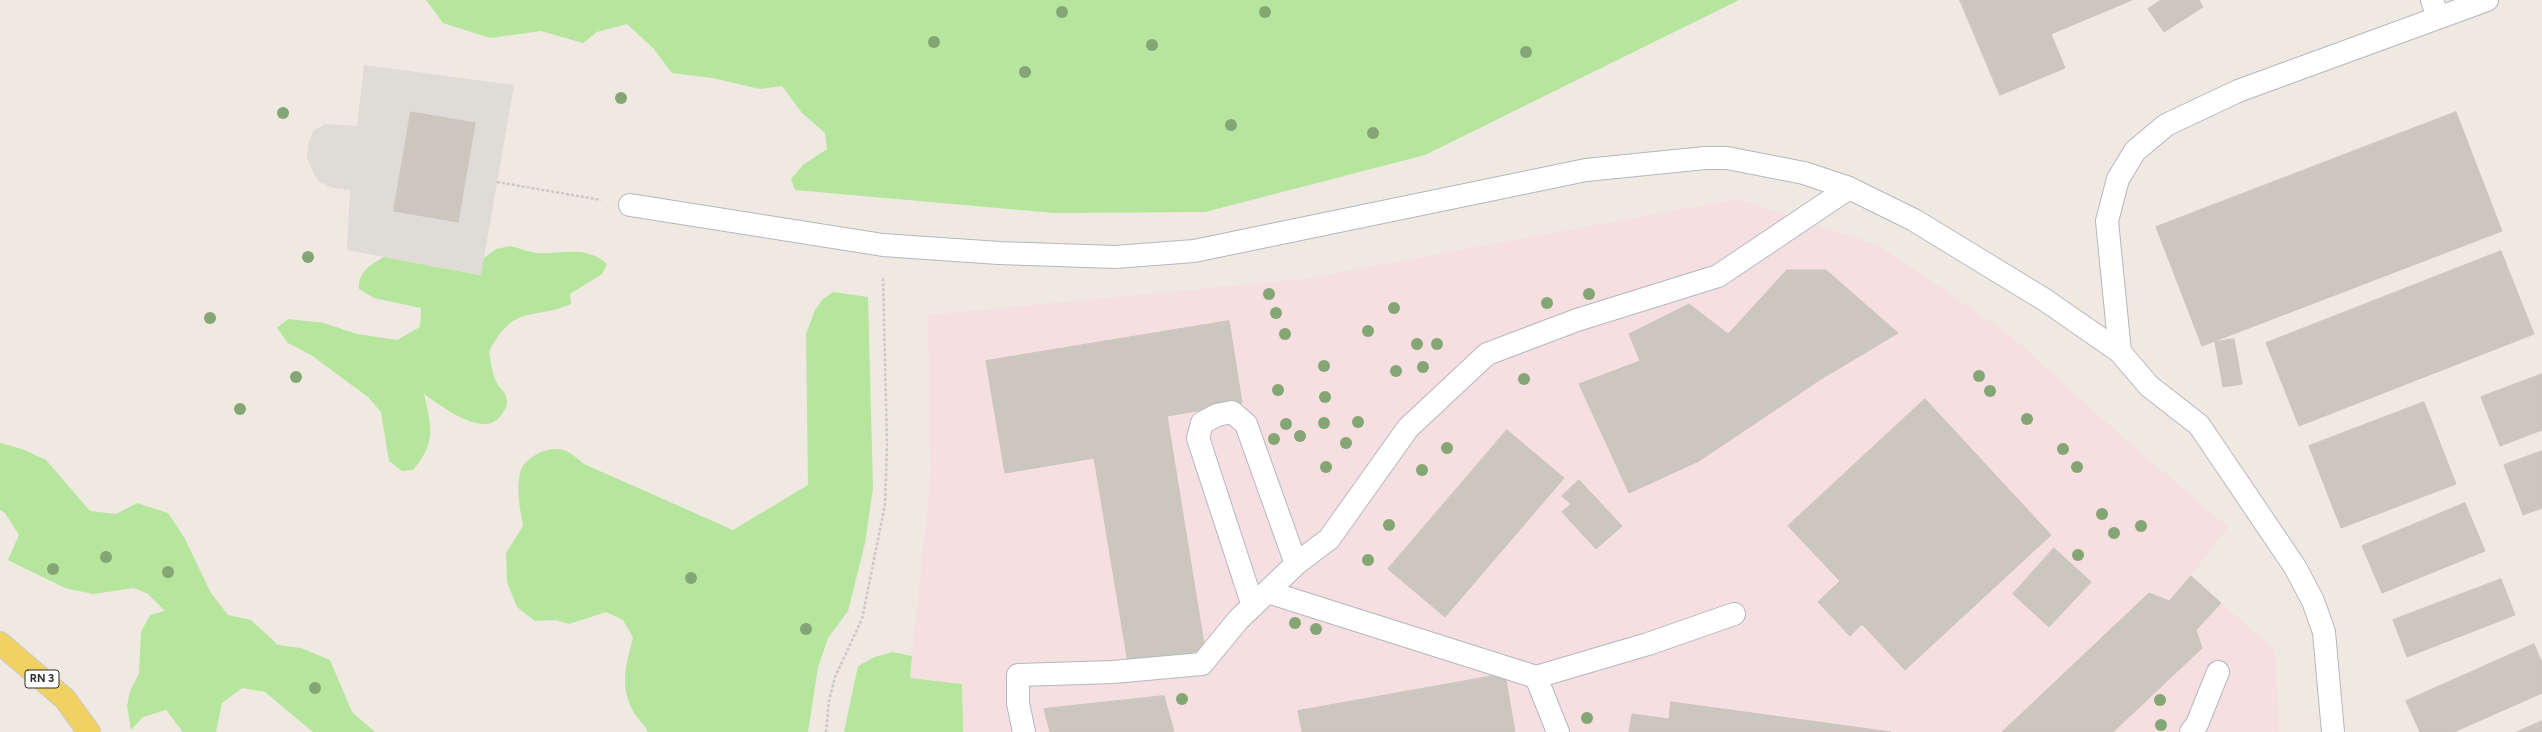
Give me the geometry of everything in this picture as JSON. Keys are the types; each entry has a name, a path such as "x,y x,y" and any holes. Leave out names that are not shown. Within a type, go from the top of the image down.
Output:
{"main road":[{"name":"RN 3","path":"0,643 65,699 89,732"}],"street":[{"path":"2120,352 2106,221 2118,179 2135,151 2166,125 2238,91 2435,8 2487,0"},
{"path":"630,205 883,245 999,253 1115,257 1194,250 1586,170 1705,158 1762,163 1804,173 1849,188 1914,220 1977,256 2046,300 2120,352 2149,386 2199,425 2295,567 2313,601 2324,632 2333,732"},
{"path":"1024,732 1018,703 1018,675 1113,672 1202,664 1238,620 1296,564 1330,539 1408,428 1487,354 1577,320 1718,276 1849,188"},
{"path":"1260,599 1198,438 1202,423 1217,415 1232,412 1246,424 1296,564"},
{"path":"1260,599 1536,677 1648,644 1734,614"},
{"path":"2191,732 2197,724 2218,672"},
{"path":"1536,677 1558,732"}],"path":[{"path":"497,182 630,205"},
{"path":"826,732 829,701 835,677 862,619 885,504 887,446 883,245"}],"shaded area":[{"path":"364,65 514,85 481,275 347,250 350,190 332,188 317,180 307,158 308,145 313,131 325,124 357,126"},
{"path":"1737,199 1878,245 2011,336 2116,431 2228,527 2191,576 2275,651 2279,732 963,732 962,684 910,678 931,472 928,315 1303,279"}],"green space":[{"path":"426,0 1739,0 1425,155 1205,212 1054,213 795,190 791,179 803,165 827,149 825,133 802,113 782,86 760,89 712,78 672,73 653,48 627,24 597,32 583,43 541,31 490,38 443,23"},
{"path":"510,246 537,253 582,252 590,254 607,264 602,274 570,294 571,304 557,309 524,316 515,320 507,326 498,337 489,352 494,377 506,395 507,402 505,410 495,421 485,424 475,423 463,419 424,394 430,425 429,443 426,451 413,470 402,471 389,461 381,412 368,397 311,355 288,343 277,328 288,319 324,323 357,334 397,340 420,327 421,308 374,298 359,289 361,278 370,266 384,257 480,275 484,258 496,249"},
{"path":"833,292 868,297 873,488 865,543 848,611 828,638 818,667 808,732 648,732 634,712 628,699 625,673 633,637 623,620 606,612 569,624 555,620 535,621 517,607 507,582 506,553 523,526 518,493 520,473 527,461 539,453 546,450 560,449 571,454 584,464 733,530 808,485 806,334 815,310 823,299"},
{"path":"0,443 22,449 46,460 90,511 116,514 137,503 168,513 184,537 211,593 228,615 251,620 278,645 301,648 330,660 352,712 375,732 313,732 265,692 242,688 222,703 216,732 183,732 166,710 143,717 131,730 127,706 130,691 139,674 141,632 150,615 165,611 148,594 134,588 93,594 65,588 8,560 19,535 5,513 0,510"},
{"path":"893,652 912,656 910,678 962,684 963,732 844,732 858,666 875,657"}],"building":[{"path":"1960,0 2132,0 2051,34 2065,68 2000,95"},
{"path":"2161,0 2199,0 2203,7 2164,32 2148,9"},
{"path":"411,112 475,123 458,222 394,211"},
{"path":"2456,112 2502,231 2202,346 2156,227"},
{"path":"2501,251 2534,334 2299,426 2266,343"},
{"path":"1787,270 1826,270 1898,333 1821,379 1699,461 1629,493 1579,384 1640,361 1629,334 1689,304 1728,334"},
{"path":"1229,321 1242,403 1167,416 1205,650 1128,663 1094,458 1005,473 986,361"},
{"path":"2234,339 2242,384 2223,387 2215,342"},
{"path":"2542,374 2542,430 2500,446 2481,397"},
{"path":"1925,399 2051,535 1905,670 1862,624 1850,636 1818,602 1840,581 1788,526"},
{"path":"2424,402 2456,484 2341,528 2309,446"},
{"path":"1507,430 1564,478 1445,617 1388,569"},
{"path":"2542,451 2542,508 2523,515 2504,465"},
{"path":"1579,480 1622,526 1596,549 1562,512 1571,504 1562,496"},
{"path":"2465,503 2485,551 2382,593 2362,546"},
{"path":"2054,548 2091,582 2049,627 2013,594"},
{"path":"2191,576 2221,603 2196,630 2202,648 2113,732 2002,732 2149,593 2169,601"},
{"path":"2501,579 2515,615 2407,657 2393,620"},
{"path":"2534,644 2542,663 2542,693 2454,732 2420,732 2406,701"},
{"path":"1505,674 1515,732 1302,732 1298,711"},
{"path":"1164,696 1174,732 1050,732 1044,709"},
{"path":"1671,702 1891,732 1629,732 1632,714 1669,719"},
{"path":"2542,721 2542,732 2517,732"}]}
